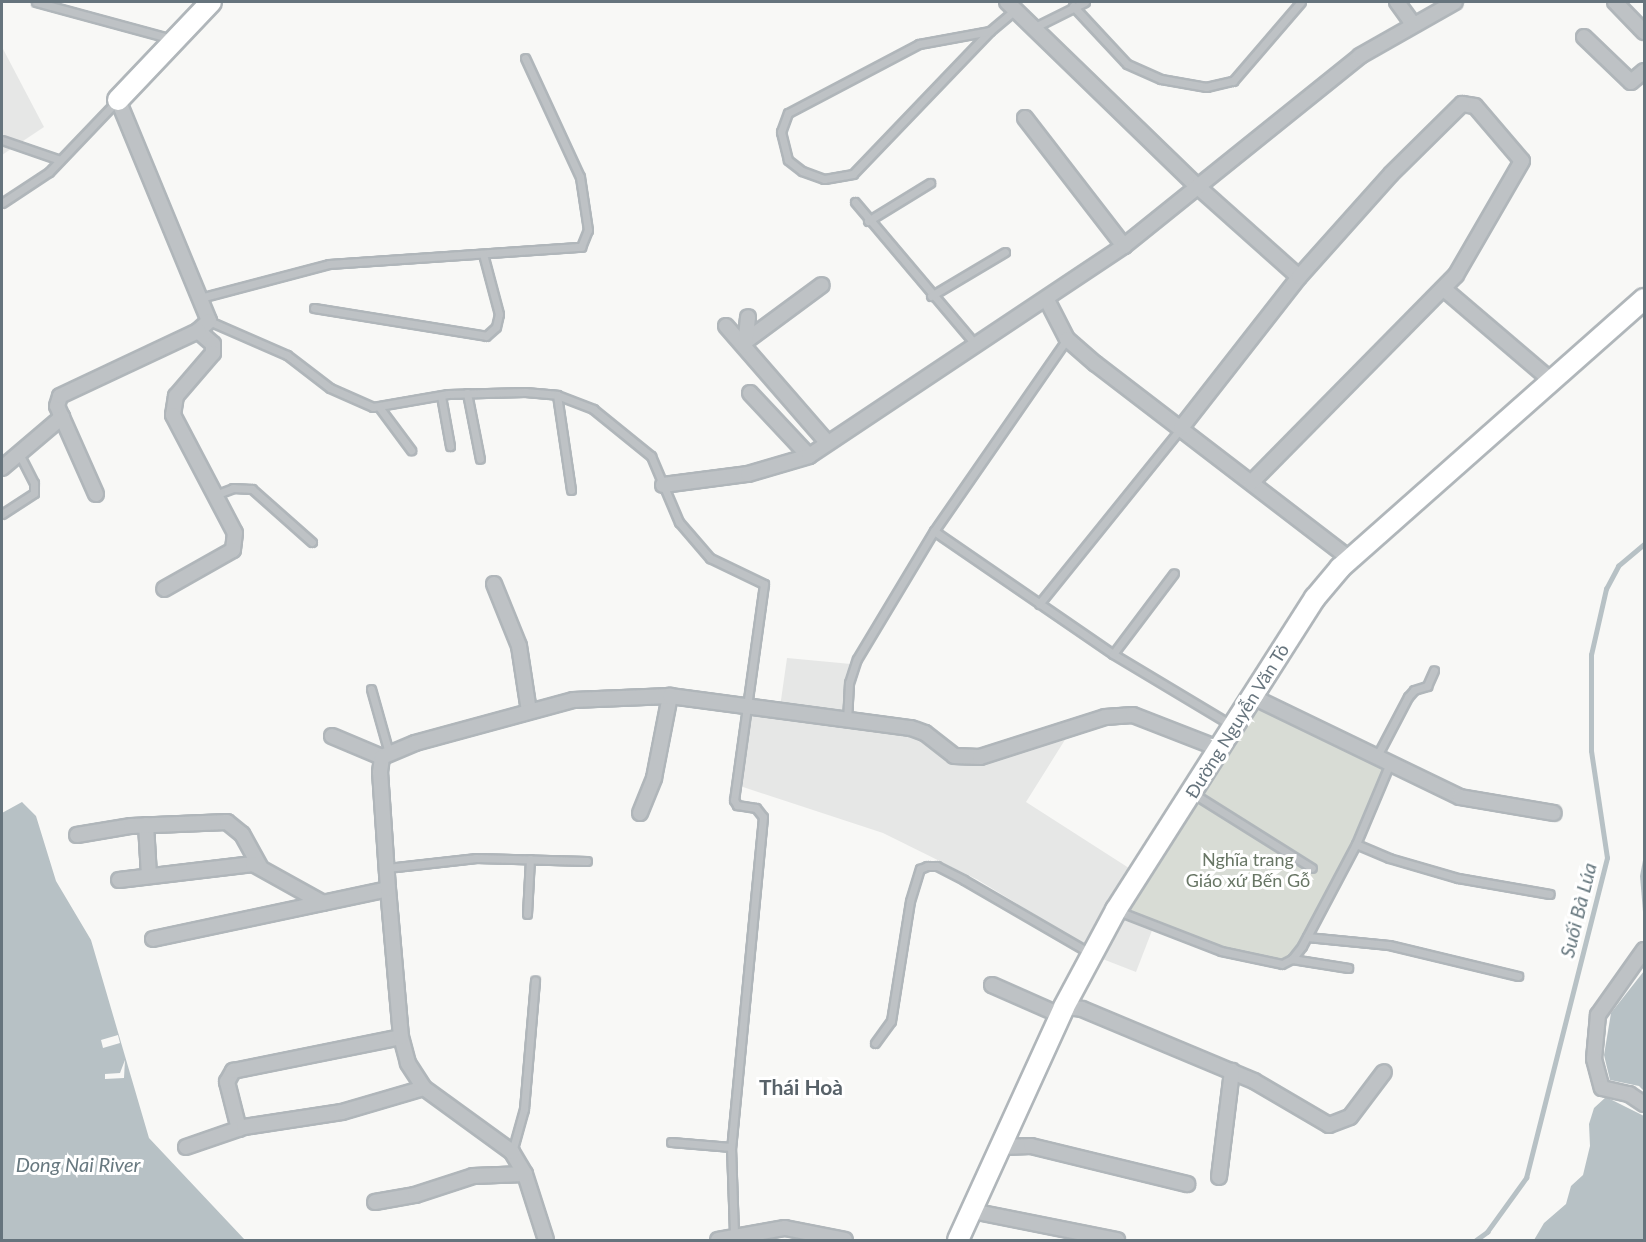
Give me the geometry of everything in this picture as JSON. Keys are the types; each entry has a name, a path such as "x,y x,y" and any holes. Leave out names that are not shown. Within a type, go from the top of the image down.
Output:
{"street":[{"path":"96,494 57,406 60,396 198,331 209,321 118,100 211,2"},
{"path":"1397,2 1413,24"},
{"path":"663,485 748,474 809,456 975,344 1047,300 1124,246 1311,92 1413,24 1455,2"},
{"path":"1616,2 1644,32"},
{"path":"1011,6 1198,187 1299,277"},
{"path":"1584,37 1631,82 1644,71"},
{"path":"1181,428 1299,277 1391,174 1449,115 1467,103 1475,106 1522,161 1456,275 1252,482"},
{"path":"1025,118 1124,246"},
{"path":"746,345 822,285"},
{"path":"1444,289 1553,382"},
{"name":"Đường Nguyễn Văn Tỏ","path":"958,1240 1062,1011 1116,910 1315,597 1350,559 1553,382 1644,299"},
{"path":"1047,300 1067,339 1350,559"},
{"path":"746,345 748,317"},
{"path":"726,326 746,345 827,442"},
{"path":"164,589 233,550 235,533 173,415 176,396 213,353 213,345 198,331"},
{"path":"750,393 809,456"},
{"path":"2,468 62,417"},
{"path":"494,584 519,646 529,711"},
{"path":"640,813 654,778 670,696"},
{"path":"332,736 386,755 529,711 573,700 670,696 911,728 925,733 954,756 980,757 1105,717 1133,715 1220,749"},
{"path":"1253,697 1460,797 1554,813"},
{"path":"386,755 380,772 401,1037 415,1079 512,1152 525,1174 546,1240"},
{"path":"77,835 146,825 227,822 242,834 260,866 323,903"},
{"path":"146,825 149,876"},
{"path":"120,880 260,866"},
{"path":"153,939 388,889"},
{"path":"1644,950 1598,1015 1594,1059 1602,1088 1629,1094 1644,1104"},
{"path":"992,985 1062,1011 1082,1009 1232,1071 1329,1125 1350,1117 1384,1072"},
{"path":"239,1129 227,1082 233,1071 401,1037"},
{"path":"1219,1177 1232,1071"},
{"path":"186,1147 239,1129 342,1112 424,1088"},
{"path":"1002,1147 1030,1146 1187,1184"},
{"path":"375,1202 416,1195 473,1176 525,1174"},
{"path":"972,1211 1117,1240"},
{"path":"718,1240 734,1235 794,1235 845,1240"}],"lane":[{"path":"36,2 174,39"},
{"path":"1033,28 1085,2"},
{"path":"1073,6 1127,64 1161,79 1206,87 1233,81 1300,2"},
{"path":"990,31 919,44 788,113 781,132 788,160 802,171 824,179 853,174 990,31 1011,6"},
{"path":"200,298 329,264 582,247 587,240 580,177 525,58"},
{"path":"2,203 49,172 118,100"},
{"path":"2,140 60,160"},
{"path":"868,221 930,183"},
{"path":"855,202 868,221 931,296 975,344"},
{"path":"931,296 1005,252"},
{"path":"314,308 486,336 496,327 499,314 483,254"},
{"path":"209,321 287,355 330,388 379,407 467,393 557,395 593,409 629,435 651,456 680,522 710,558 764,584 734,801 737,806 756,808 763,817 731,1147 734,1235"},
{"path":"847,721 849,683 856,659 934,531 1067,339"},
{"path":"467,393 480,459"},
{"path":"557,395 571,490"},
{"path":"441,396 450,446"},
{"path":"379,407 411,450"},
{"path":"1039,604 1181,428"},
{"path":"2,514 34,493 34,483 19,454"},
{"path":"215,495 233,488 252,489 312,542"},
{"path":"934,531 1113,654 1234,726"},
{"path":"1113,654 1174,573"},
{"path":"1377,756 1408,697 1414,690 1427,686 1434,670"},
{"path":"371,688 386,755"},
{"path":"1292,959 1307,937 1356,844 1390,763"},
{"path":"1192,792 1312,868"},
{"path":"1356,844 1389,858 1458,878 1550,894"},
{"path":"387,868 476,858 587,861"},
{"path":"527,914 530,859"},
{"path":"875,1042 891,1021 909,901 920,869 927,866 937,866 964,880 1092,955"},
{"path":"1116,910 1221,951 1271,964 1292,959 1348,968"},
{"path":"1307,937 1389,945 1518,976"},
{"path":"512,1152 524,1109 535,980"},
{"path":"671,1142 731,1147"}],"shaded area":[{"path":"2,47 44,127 2,155"},
{"path":"787,658 851,664 845,716 780,707"},
{"path":"750,713 907,732 923,738 951,761 1068,735 1026,802 1132,870 1088,947 978,880 883,833 740,786"},
{"path":"1122,917 1153,928 1136,972 1100,958"}],"green space":[{"name":"Nghĩa trang Giáo xứ Bến Gỗ","path":"1257,705 1385,766 1353,843 1291,957 1282,960 1222,948 1126,911"}],"water":[{"name":"Dong Nai River","path":"22,802 36,816 56,881 91,940 149,1138 245,1240 2,1240 2,813"},
{"path":"1644,855 1644,924 1640,876"},
{"path":"1644,971 1644,1091 1639,1086 1610,1080 1604,1055 1611,1013"},
{"path":"1606,1097 1644,1116 1644,1240 1534,1240 1544,1223 1566,1204 1571,1186 1583,1175 1590,1146 1589,1124 1594,1108"}],"pier":[{"path":"118,1035 120,1043 103,1048 101,1040"},
{"path":"125,1060 124,1078 105,1079 105,1074 120,1073"}],"waterway":[{"name":"Suối Bà Lúa","path":"1476,1240 1487,1232 1526,1178 1607,858 1591,751 1591,655 1606,589 1618,566 1644,544"}],"district":[{"name":"Thái Hoà","path":"801,1087"}]}
